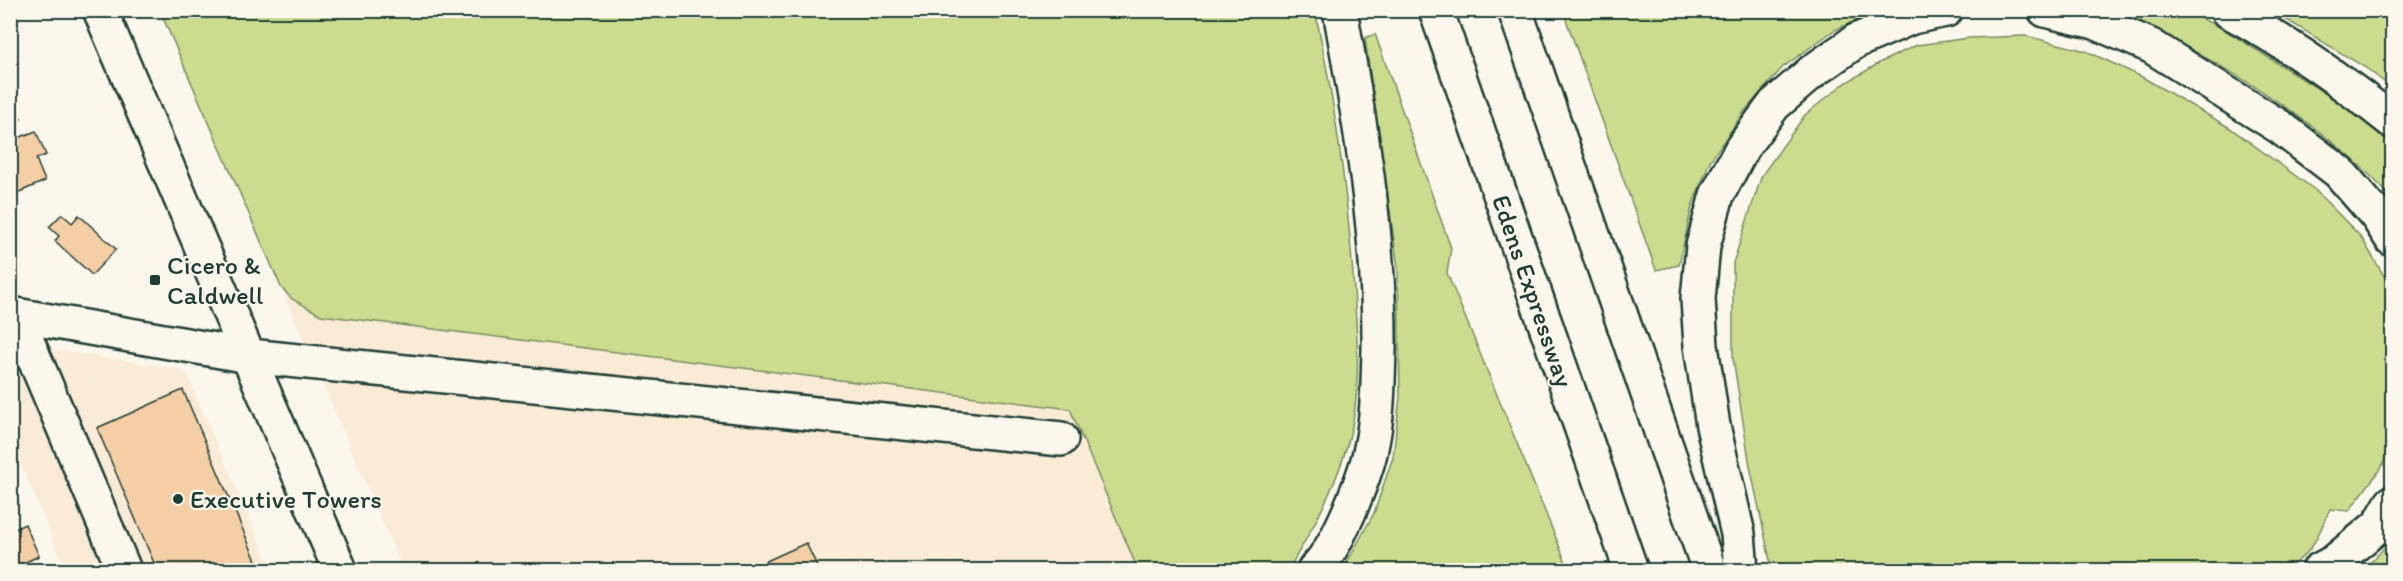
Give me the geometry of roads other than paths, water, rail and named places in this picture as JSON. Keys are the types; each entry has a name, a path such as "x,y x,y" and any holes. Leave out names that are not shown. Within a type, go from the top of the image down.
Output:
{"main road":[{"path":"100,10 340,570"},
{"path":"1314,570 1341,530 1359,489 1371,448 1378,390 1379,325 1376,266 1365,153 1340,10"},
{"name":"Edens Expressway","path":"1436,10 1631,570"},
{"path":"1515,10 1710,570"},
{"path":"1741,570 1738,534 1713,426 1701,346 1698,299 1703,246 1717,195 1742,148 1774,105 1813,70 1857,41 1912,17 1946,10"},
{"path":"2044,10 2095,22 2151,46 2280,127 2338,172 2377,216 2392,238"},
{"path":"2227,10 2263,29 2392,121"},
{"path":"13,315 249,356 1061,439"},
{"path":"13,315 124,570"},
{"path":"2319,570 2334,562 2379,525 2392,503"}],"place":[{"name":"Cicero & Caldwell","path":"155,280"},
{"name":"Executive Towers","path":"178,499"}]}
